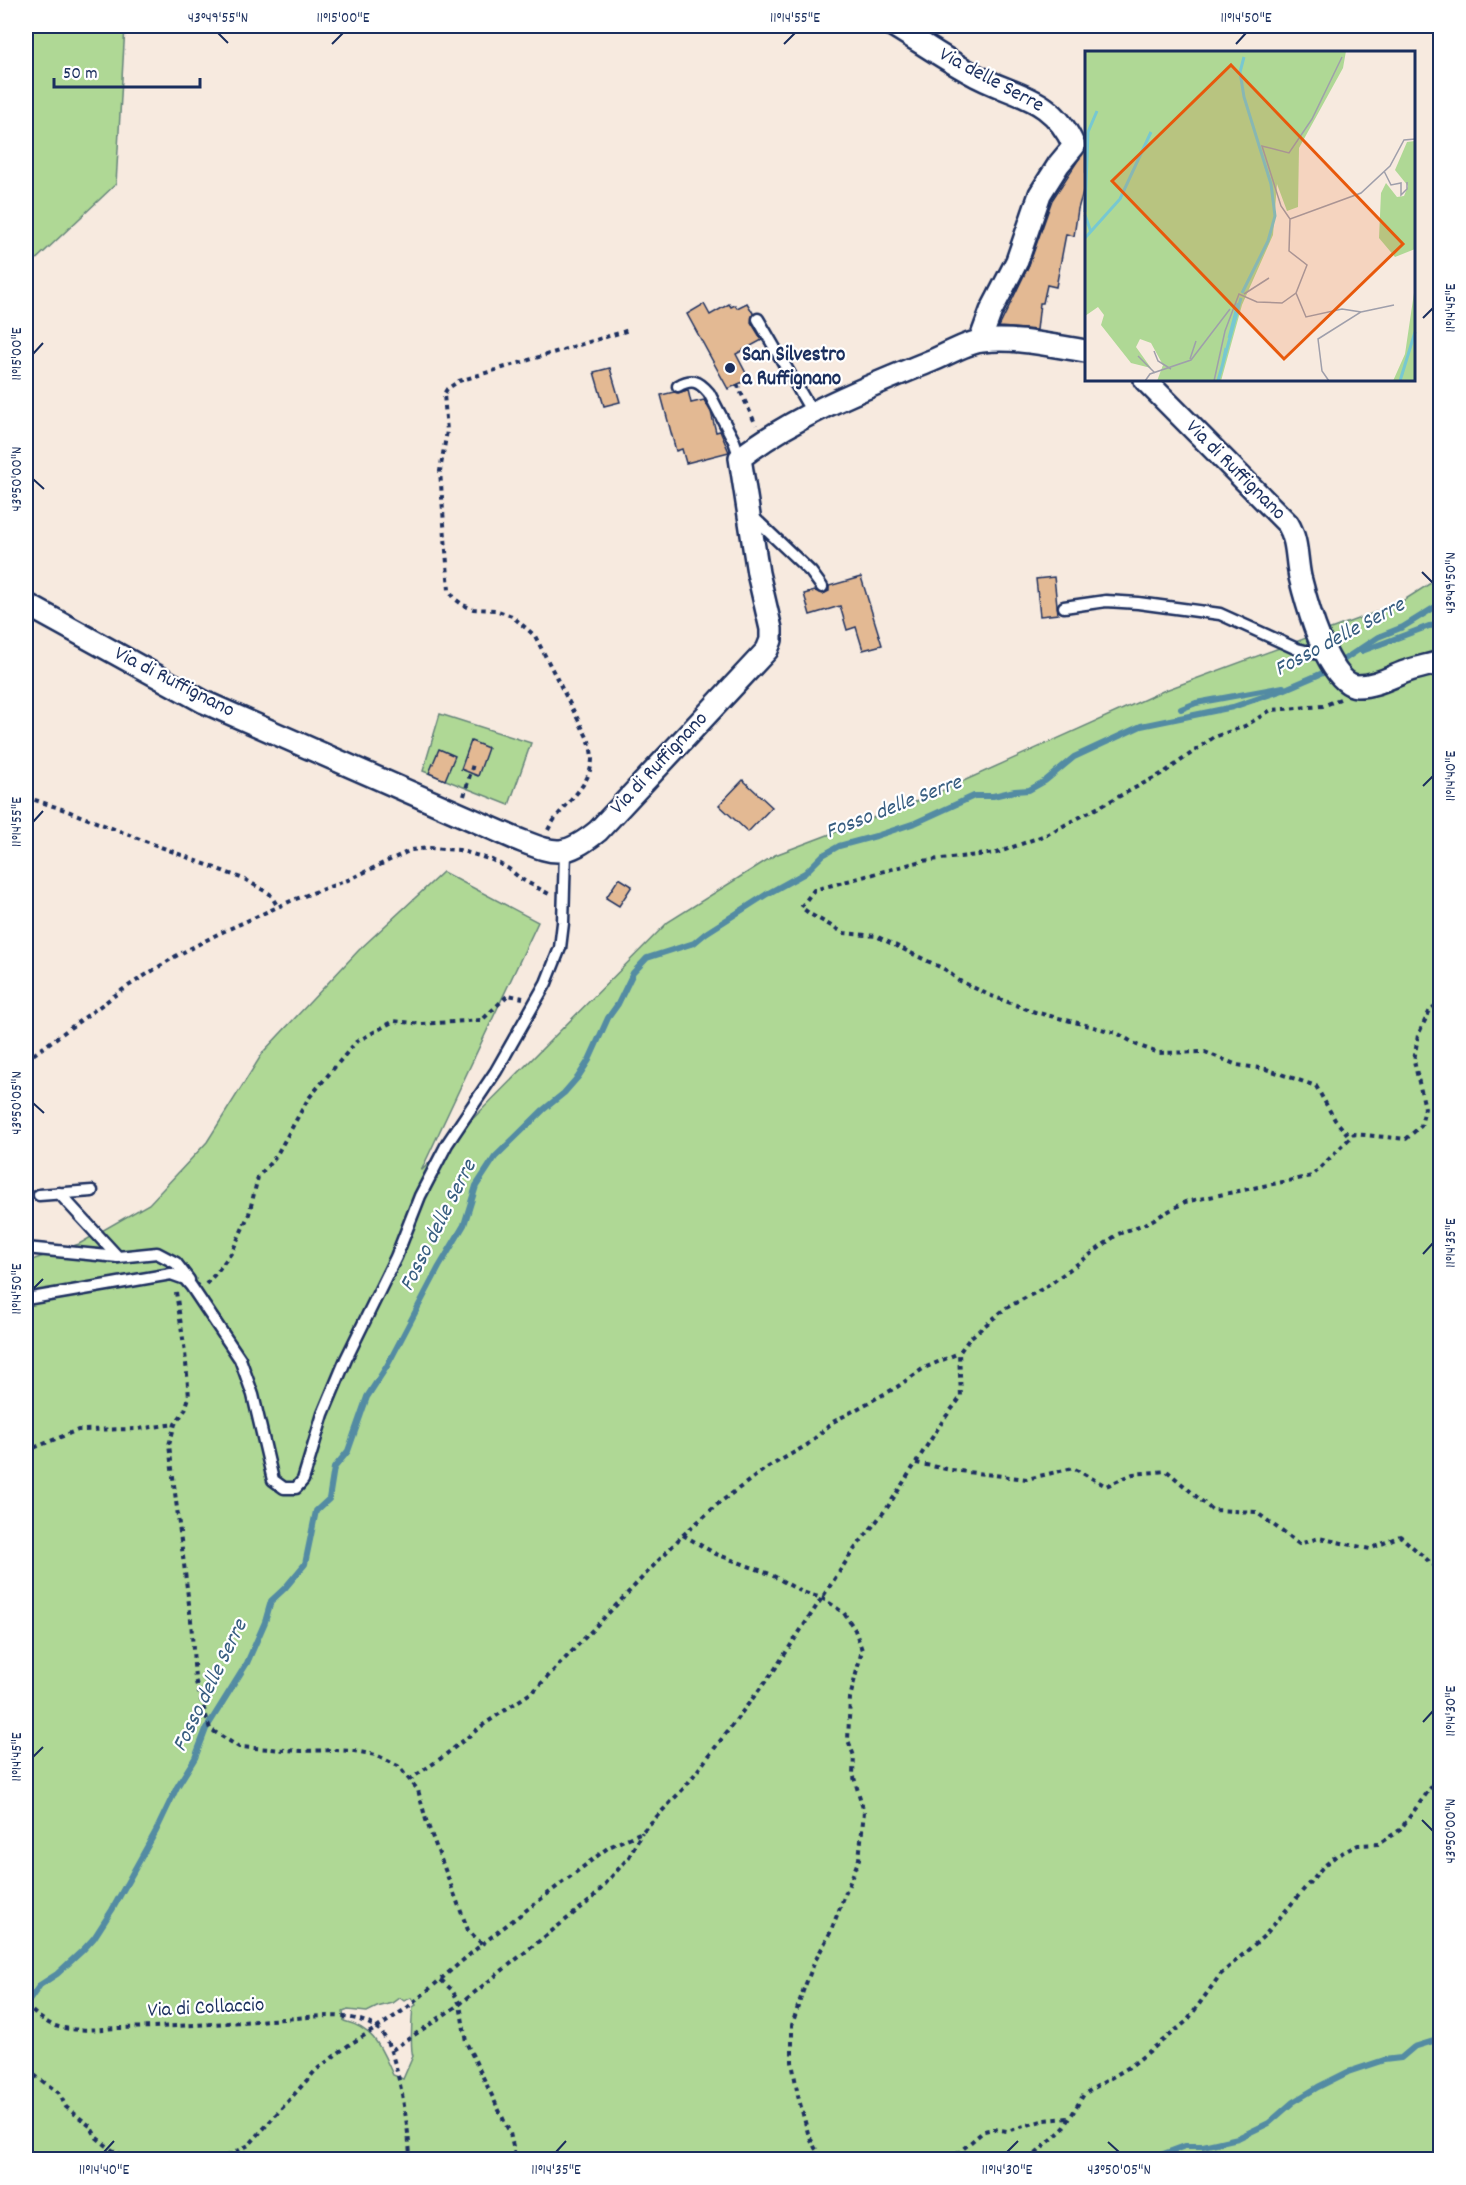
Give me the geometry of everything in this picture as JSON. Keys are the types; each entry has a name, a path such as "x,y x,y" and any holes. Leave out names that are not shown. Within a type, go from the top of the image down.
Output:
{"street":[{"name":"Via delle Serre","path":"894,26 970,74 1044,105 1068,130 1074,146 1059,164 1040,194 1017,261 991,311 980,341"},
{"path":"740,458 763,440 813,414 899,374 980,341 1014,340 1085,351"},
{"name":"Via di Ruffignano","path":"1146,381 1288,524 1294,535 1299,574 1308,603 1340,672"},
{"name":"Via di Ruffignano","path":"26,604 204,702 458,814 557,851 579,845 598,831 767,650 771,640 771,629 748,513 740,458"},
{"path":"1340,672 1378,683 1440,662"}],"lane":[{"path":"758,319 813,414"},
{"path":"678,386 687,381 704,386 734,441 740,458"},
{"path":"748,513 754,516 795,556 822,587"},
{"path":"1064,607 1106,601 1220,614 1297,649 1340,672"},
{"path":"26,1299 171,1274 185,1279 240,1359 253,1395 273,1480 284,1488 296,1488 303,1480 323,1414 346,1359 396,1257 420,1196 447,1144 496,1071 546,983 560,948 564,901 557,851"},
{"path":"39,1195 92,1191"},
{"path":"59,1194 118,1257"},
{"path":"26,1248 118,1257 157,1253 176,1263 188,1276 194,1290"}],"path":[{"path":"557,851 547,832 549,826 581,788 588,775 592,759 588,741 535,636 512,616 495,610 473,609 463,605 454,599 449,590 440,471 447,431 444,394 447,389 459,381 629,330"},
{"path":"737,384 763,440"},
{"path":"1340,672 1341,699 1323,705 1270,710 1245,726 1214,737 1165,772 1048,834 997,853 922,861 814,890 801,907 844,933 876,936 945,970 958,980 1024,1008 1117,1033 1137,1045 1158,1053 1205,1052 1237,1065 1266,1069 1316,1086 1335,1120 1350,1137"},
{"path":"458,814 473,764"},
{"path":"26,797 246,880 270,894 278,907"},
{"path":"26,1060 125,988 176,956 278,907 348,880 411,850 429,848 459,850 492,860 521,879 564,901"},
{"path":"194,1290 217,1272 232,1251 249,1214 258,1177 276,1156 308,1098 356,1042 394,1021 421,1024 482,1020 508,994 536,1001"},
{"path":"409,1780 535,1690 683,1535 719,1503 765,1469 807,1445 833,1422 897,1387 924,1368 959,1353 970,1338 1006,1308 1046,1287 1118,1234 1147,1223 1185,1202 1312,1176 1354,1134 1406,1139 1421,1126 1425,1108 1414,1061 1418,1035 1430,1010 1440,1002"},
{"path":"171,1274 178,1299 189,1397 185,1410 175,1424 169,1445 191,1620 195,1679 210,1729 239,1747 301,1751 336,1750 376,1755 398,1766 418,1790 426,1820 468,1929 482,1944"},
{"path":"392,2050 460,2004 592,1899 629,1857 642,1832 685,1787 775,1669 961,1397 959,1353"},
{"path":"26,1451 78,1430 138,1430 175,1424"},
{"path":"916,1463 951,1470 1027,1479 1073,1468 1106,1486 1133,1474 1167,1471 1212,1510 1256,1512 1299,1544 1319,1538 1370,1549 1400,1536 1440,1569"},
{"path":"683,1535 716,1554 770,1574 802,1592 822,1598 844,1613 855,1630 862,1650 850,1698 848,1740 854,1756 853,1774 864,1812 859,1859 830,1933 803,1990 792,2025 792,2062 798,2096 808,2133 815,2148 825,2160"},
{"path":"1029,2160 1064,2128 1084,2094 1131,2066 1187,2022 1220,1975 1265,1935 1322,1868 1336,1856 1358,1845 1378,1844 1400,1830 1440,1775"},
{"path":"220,2160 249,2145 316,2070 441,1980 482,1944 609,1847 642,1832"},
{"path":"441,1980 452,1990 460,2004 466,2042 510,2133 516,2160"},
{"name":"Via di Collaccio","path":"26,2005 33,2013 55,2026 79,2029 315,2017 353,2018 377,2028"},
{"path":"377,2028 387,2040 397,2066 410,2160"},
{"path":"26,2060 30,2072 59,2093 66,2108 90,2126 97,2138 112,2150 133,2160"},
{"path":"950,2160 984,2132 1007,2131 1044,2120 1069,2118"},
{"path":"845,2160 858,2154 892,2160"}],"green space":[{"path":"26,26 125,26 116,184 26,269"},
{"path":"1440,577 1440,2159 26,2159 26,1262 79,1244 149,1204 207,1142 264,1051 359,950 443,872 538,922 421,1171 668,922 775,855 928,797 1163,691 1398,604","holes":["400,1998 404,2001 411,1998 416,2005 413,2007 412,2017 413,2056 403,2079 393,2075 381,2049 370,2035 363,2029 344,2021 343,2012 348,2010 367,2012 393,2003"]},
{"path":"440,714 531,743 509,805 423,771"}],"building":[{"path":"1085,150 1085,190 1078,209 1074,236 1066,234 1056,287 1047,285 1043,303 1040,303 1037,330 999,327 1029,265 1052,200"},
{"path":"747,303 753,313 751,322 762,340 736,354 749,379 728,389 687,314 704,304 710,315 729,304 737,308"},
{"path":"610,368 620,402 604,406 594,372"},
{"path":"688,390 691,403 704,400 711,412 716,432 720,431 729,452 686,463 682,449 676,451 661,395"},
{"path":"861,577 882,645 863,650 856,627 847,630 840,606 810,615 804,594 815,591 823,594 829,591 829,586"},
{"path":"1054,577 1058,614 1040,616 1036,579"},
{"path":"471,741 488,748 478,776 461,769"},
{"path":"439,749 455,756 445,780 429,773"},
{"path":"743,780 772,807 748,832 719,805"},
{"path":"619,878 632,886 619,906 606,898"}],"waterway":[{"name":"Fosso delle Serre","path":"26,2005 40,1985 57,1974 94,1938 112,1910 156,1831 177,1787 195,1758 206,1729 247,1663 265,1622 271,1601 305,1564 316,1511 329,1499 334,1468 348,1451 367,1397 387,1366 439,1267 464,1225 476,1186 495,1157 543,1110 564,1093 578,1077 633,973 647,958 694,943 767,894 805,873 823,855 839,846 915,823 974,796 993,796 1029,790 1045,781 1074,757 1141,726 1233,707 1283,690 1325,672 1378,637 1403,627 1440,604"},
{"path":"1362,651 1429,626 1440,625"},
{"path":"1181,709 1196,703 1283,687"},
{"path":"1147,2160 1185,2146 1203,2146 1238,2138 1269,2123 1293,2102 1348,2072 1384,2060 1401,2058 1414,2047 1440,2039"}],"place":[{"name":"San Silvestro a Ruffignano","path":"730,368"}]}
